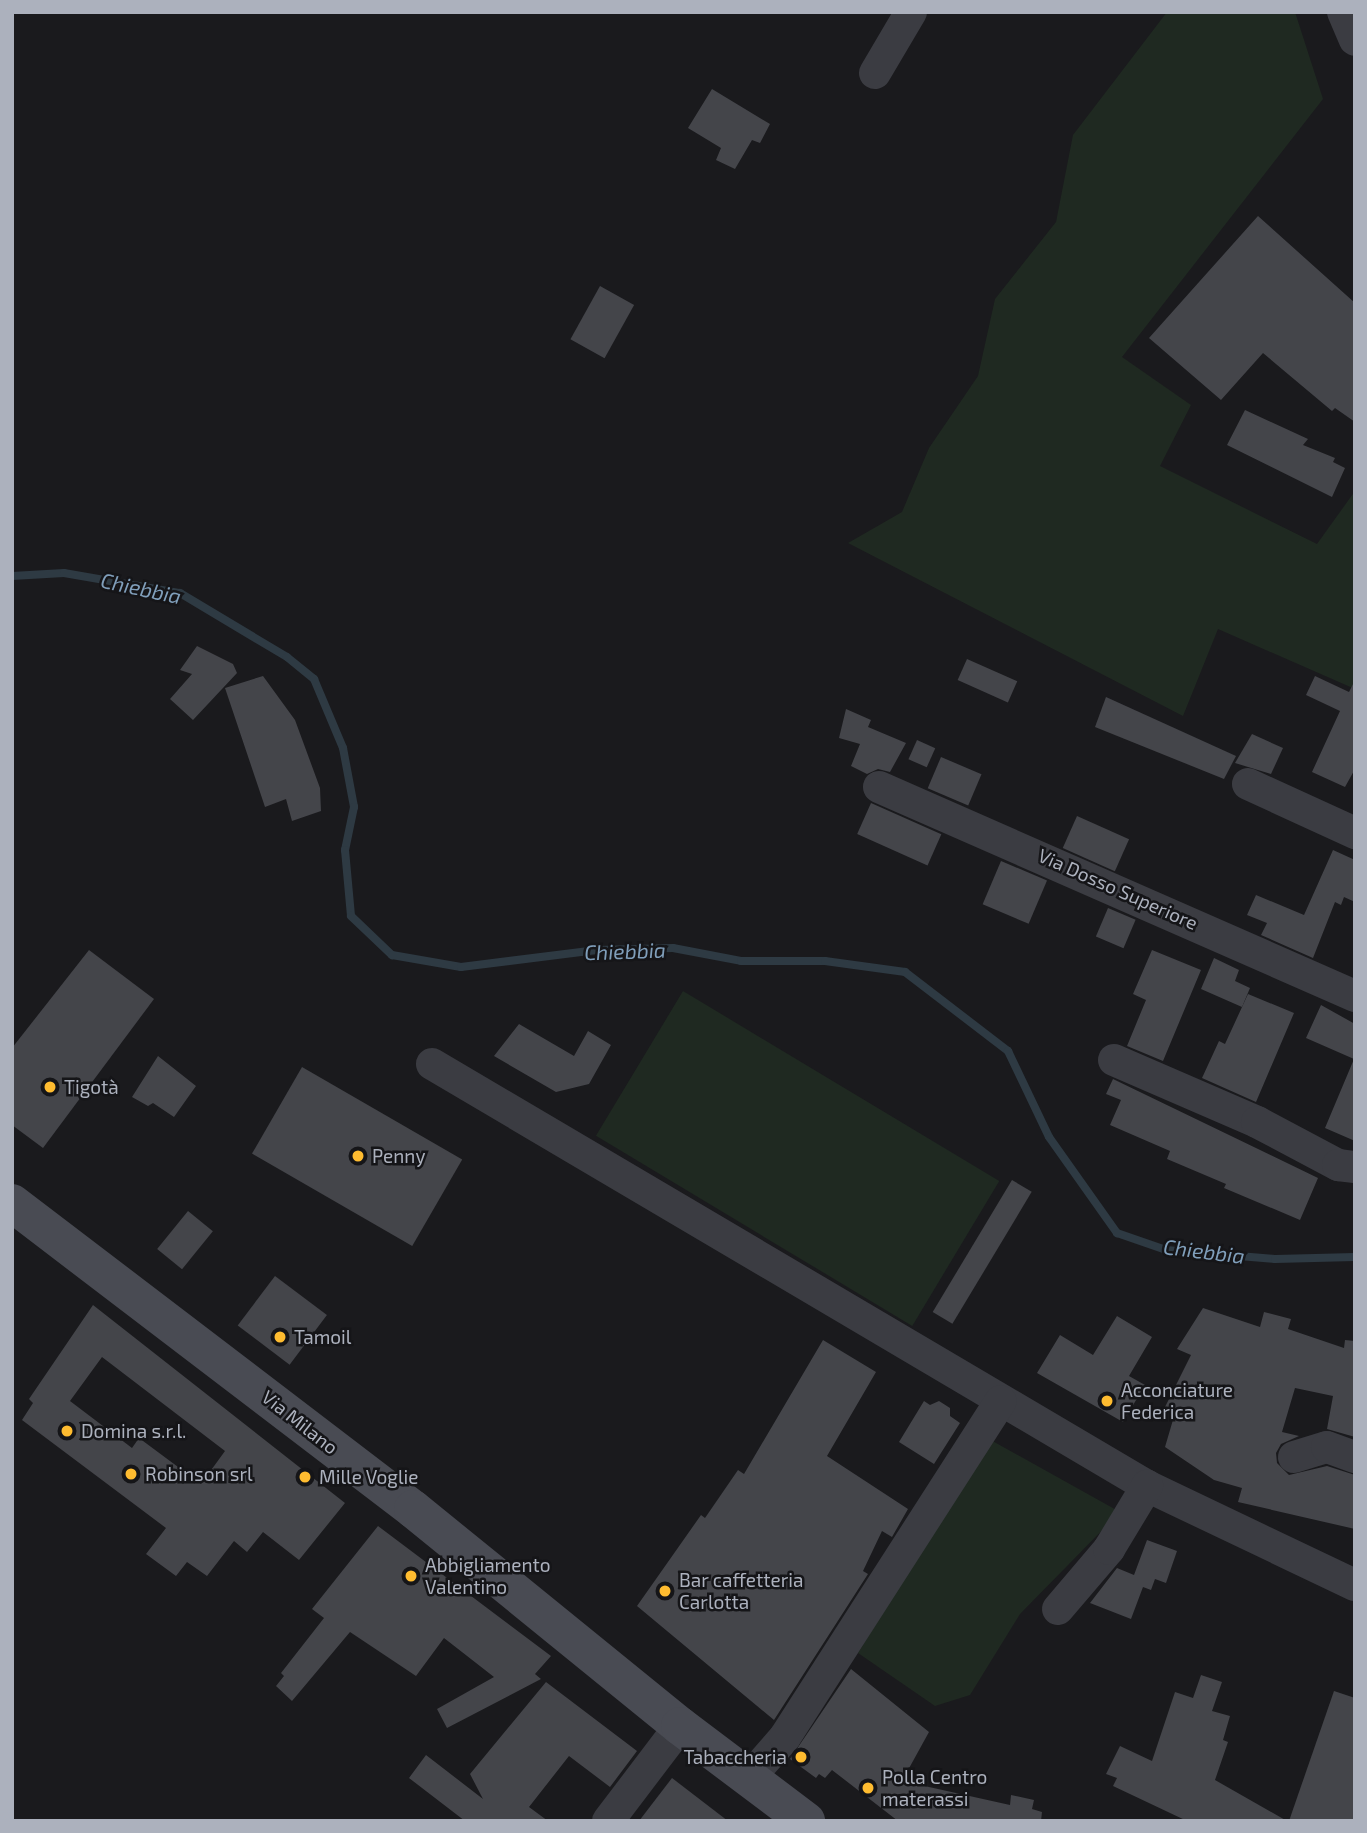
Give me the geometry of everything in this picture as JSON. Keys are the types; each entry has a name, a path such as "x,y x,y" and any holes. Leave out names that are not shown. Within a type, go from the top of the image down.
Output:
{"main road":[{"name":"Via Milano","path":"12,1203 413,1509 766,1799 806,1821"}],"street":[{"path":"875,73 911,12"},
{"path":"1343,12 1355,40"},
{"path":"1248,784 1355,832"},
{"name":"Via Dosso Superiore","path":"879,786 1120,888 1355,996"},
{"path":"1114,1060 1257,1122 1338,1165 1355,1167"},
{"path":"432,1064 1147,1486 1355,1584"},
{"path":"766,1799 785,1737 1002,1401"},
{"path":"1294,1457 1327,1447 1355,1457"},
{"path":"1058,1609 1109,1549 1147,1486"},
{"path":"608,1821 680,1726"}],"shaded area":[{"path":"1167,12 1295,12 1323,99 1122,357 1191,405 1160,466 1317,544 1355,491 1355,689 1218,629 1183,716 848,543 902,512 929,448 978,376 995,299 1056,222 1073,135"},
{"path":"683,991 999,1181 912,1326 596,1136"},
{"path":"989,1439 1120,1512 1020,1614 970,1695 935,1706 858,1653"}],"building":[{"path":"712,89 770,124 760,143 752,140 735,169 716,160 721,148 688,128"},
{"path":"1258,216 1355,303 1355,422 1335,408 1332,411 1263,353 1221,400 1149,338"},
{"path":"600,286 634,305 605,358 570,339"},
{"path":"1245,410 1308,439 1303,445 1335,458 1333,462 1345,468 1332,497 1227,445"},
{"path":"197,646 233,664 237,673 193,720 170,699 192,674 180,670"},
{"path":"967,659 1017,681 1008,702 958,680"},
{"path":"263,676 295,720 320,788 321,811 292,821 286,799 265,807 225,688"},
{"path":"1315,676 1349,692 1355,680 1355,769 1345,787 1312,772 1340,711 1306,695"},
{"path":"1106,697 1236,756 1224,779 1095,727"},
{"path":"846,709 871,720 868,727 906,743 890,772 878,769 867,774 851,766 860,744 839,738"},
{"path":"1252,734 1283,748 1271,774 1235,763"},
{"path":"917,740 935,748 927,767 908,759"},
{"path":"941,757 982,774 968,805 928,788"},
{"path":"871,803 941,834 928,865 857,834"},
{"path":"1077,816 1129,839 1115,871 1063,848"},
{"path":"1333,850 1355,860 1355,902 1344,897 1341,905 1335,902 1313,958 1261,935 1267,923 1247,915 1256,895 1304,915"},
{"path":"1001,861 1047,881 1029,924 983,904"},
{"path":"1108,908 1136,920 1124,948 1096,937"},
{"name":"Tigotà","path":"89,950 154,999 43,1148 12,1125 12,1048"},
{"path":"1152,950 1201,970 1163,1061 1127,1046 1146,1000 1133,994"},
{"path":"1214,958 1239,970 1235,981 1250,988 1242,1007 1201,989"},
{"path":"1248,994 1294,1013 1256,1102 1202,1078 1219,1041 1225,1044"},
{"path":"1321,1005 1355,1024 1355,1141 1325,1128 1354,1059 1306,1038"},
{"path":"519,1024 574,1056 588,1031 611,1045 589,1084 556,1092 494,1056"},
{"path":"158,1056 196,1086 174,1117 153,1103 148,1106 132,1097"},
{"name":"Penny","path":"302,1067 462,1160 412,1246 252,1154"},
{"path":"1113,1079 1318,1178 1300,1220 1224,1188 1226,1184 1167,1159 1170,1151 1110,1125 1121,1100 1106,1094"},
{"path":"1012,1180 1032,1192 952,1324 933,1312"},
{"path":"188,1211 213,1231 182,1269 157,1249"},
{"path":"275,1276 327,1315 290,1365 238,1326"},
{"path":"93,1305 345,1503 299,1560 263,1532 247,1552 234,1541 207,1576 187,1562 176,1576 146,1554 166,1528 22,1420 33,1403 29,1399","holes":["102,1357 225,1451 201,1484 139,1438 132,1448 70,1401"]},
{"path":"1203,1308 1260,1327 1264,1312 1291,1319 1288,1329 1344,1348 1345,1340 1355,1341 1355,1437 1327,1429 1333,1396 1295,1388 1282,1432 1299,1436 1281,1444 1276,1453 1277,1463 1289,1475 1327,1466 1355,1475 1355,1529 1238,1502 1242,1488 1214,1480 1165,1447 1175,1413 1165,1407 1191,1355 1177,1349"},
{"path":"1117,1316 1152,1337 1129,1376 1145,1385 1123,1422 1037,1373 1060,1335 1093,1355"},
{"path":"823,1340 876,1372 827,1456 908,1509 892,1537 882,1531 863,1571 868,1574 774,1720 637,1606 701,1515 705,1518 738,1470 744,1474"},
{"path":"924,1401 930,1405 939,1401 950,1408 950,1416 960,1423 934,1464 899,1442"},
{"path":"378,1526 551,1656 535,1674 541,1679 447,1728 437,1709 494,1677 444,1638 416,1676 350,1632 292,1701 276,1686 284,1676 281,1673 324,1618 312,1609"},
{"path":"1147,1540 1177,1551 1166,1583 1155,1579 1151,1590 1143,1587 1131,1619 1090,1603 1117,1568 1134,1575"},
{"path":"851,1669 929,1732 902,1781 1010,1805 1011,1795 1034,1800 1032,1809 1042,1812 1041,1821 898,1821 832,1770 825,1778 819,1774 816,1778 790,1759"},
{"path":"1201,1675 1222,1682 1212,1711 1230,1716 1223,1740 1228,1742 1215,1780 1287,1821 1187,1821 1113,1786 1117,1778 1106,1774 1120,1746 1152,1761 1175,1692 1193,1698"},
{"path":"546,1682 637,1751 610,1787 569,1756 529,1807 548,1821 465,1821 409,1778 426,1755 483,1799 470,1774"},
{"path":"1334,1691 1355,1698 1355,1821 1289,1821"},
{"path":"672,1778 728,1821 639,1821"}],"waterway":[{"name":"Chiebbia","path":"12,576 64,573 180,593 287,657 314,679 343,748 354,807 345,850 351,916 392,955 461,967 597,950 673,948 741,961 825,961 905,972 1008,1051 1049,1137 1117,1233 1166,1250 1275,1259 1355,1257"}],"place":[{"name":"Tigotà","path":"50,1087"},
{"name":"Penny","path":"358,1156"},
{"name":"Tamoil","path":"280,1337"},
{"name":"Acconciature Federica","path":"1107,1401"},
{"name":"Domina s.r.l.","path":"67,1431"},
{"name":"Robinson srl","path":"131,1474"},
{"name":"Mille Voglie","path":"305,1477"},
{"name":"Abbigliamento Valentino","path":"411,1576"},
{"name":"Bar caffetteria Carlotta","path":"665,1591"},
{"name":"Tabaccheria","path":"801,1757"},
{"name":"Polla Centro materassi","path":"868,1788"}]}
